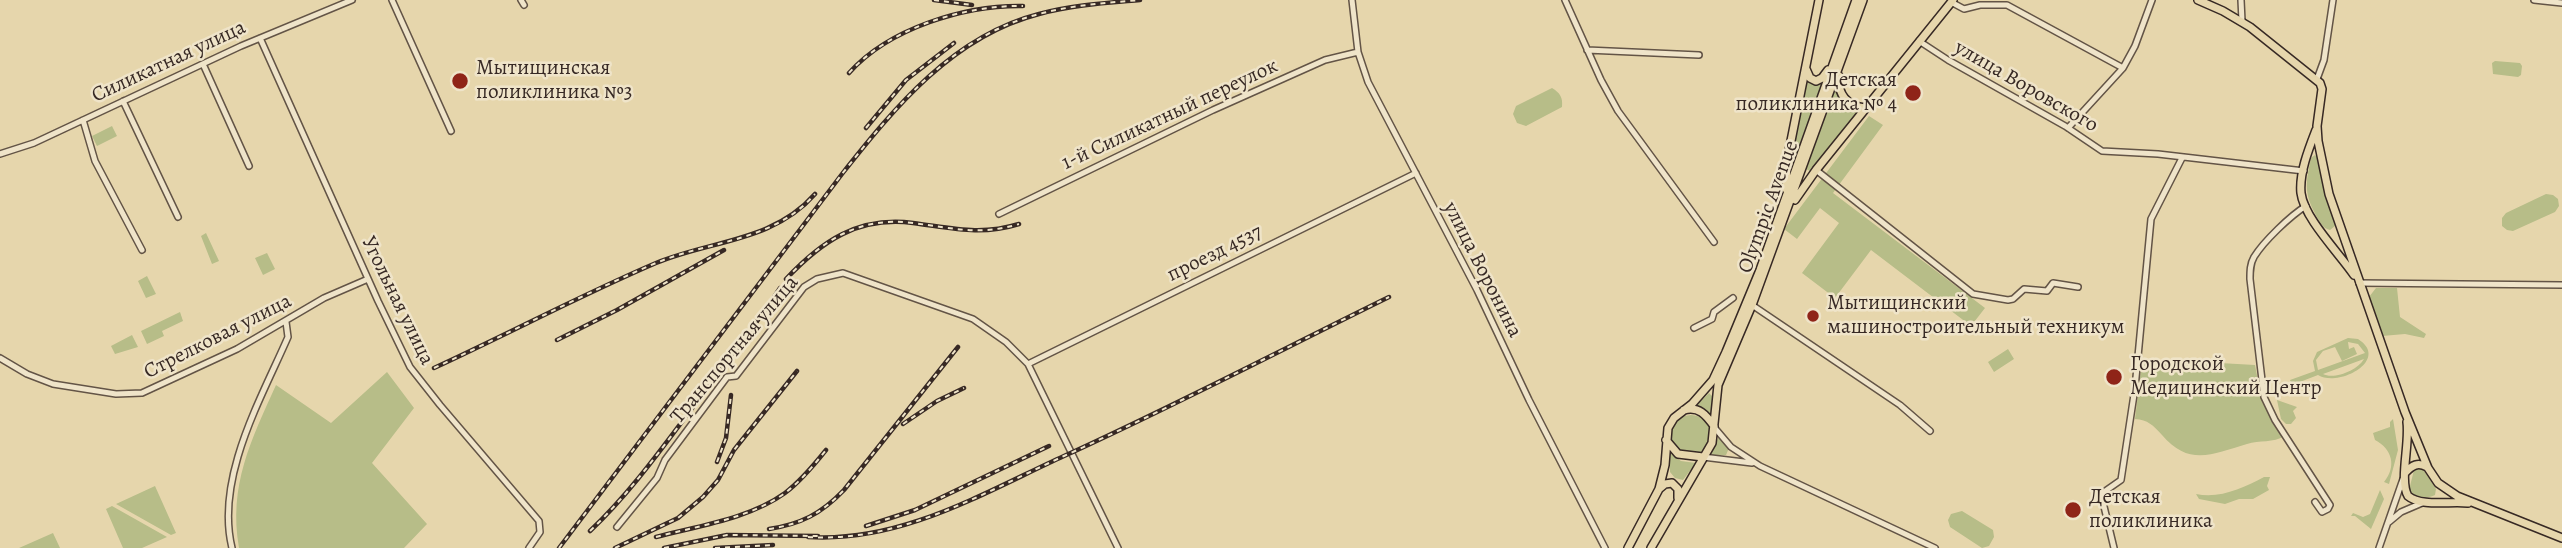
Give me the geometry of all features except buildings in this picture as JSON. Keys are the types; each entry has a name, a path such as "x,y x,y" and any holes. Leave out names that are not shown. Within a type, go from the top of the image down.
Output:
{"main road":[{"path":"1786,195 1787,161 1819,0"},
{"name":"Olympic Avenue","path":"1651,548 1712,443 1718,385 1788,209 1856,0"},
{"name":"Olympic Avenue","path":"1628,548 1659,489 1665,466 1668,428 1680,412 1704,391 1716,373 1760,270 1786,195 1863,0"},
{"path":"2198,0 2242,21 2316,79 2322,89 2317,126 2306,159 2301,191 2306,206 2321,230 2359,283"},
{"path":"1788,209 1816,170 1952,1"},
{"path":"1806,67 1810,78 1818,80 1837,62"},
{"path":"1837,62 1841,93 1849,103 1865,108"},
{"path":"2317,126 2320,156 2329,194 2405,412 2428,468 2438,483 2448,491 2473,504 2562,538"},
{"path":"2306,159 2312,153 2320,156"},
{"path":"2321,230 2327,233 2333,231 2338,221"},
{"path":"1680,412 1690,409 1701,412 1714,427"},
{"path":"2405,412 2409,433 2404,476 2408,496 2425,503 2473,504"},
{"path":"1666,439 1678,454 1703,457"},
{"path":"2404,476 2411,467 2419,464 2428,468"},
{"path":"1659,489 1672,483 1678,489 1678,499"},
{"path":"2425,503 2437,495 2438,483"}],"street":[{"name":"Силикатная улица","path":"0,154 34,143 260,38 352,0"},
{"path":"392,0 451,131"},
{"name":"улица Воронина","path":"1352,0 1358,52 1368,82 1605,548"},
{"path":"1565,0 1618,111 1714,242"},
{"path":"1813,0 1819,0"},
{"path":"2068,128 2123,68 2135,46 2152,0"},
{"path":"2241,0 2242,21"},
{"path":"2316,79 2324,60 2333,0"},
{"path":"2534,0 2562,3"},
{"path":"1952,1 1964,9 1980,5 2007,5 2123,68"},
{"name":"Угольная улица","path":"260,38 410,367 537,517 540,532 529,548"},
{"name":"улица Воровского","path":"1919,41 2068,128 2102,151 2158,154 2304,171"},
{"path":"1587,50 1699,55"},
{"name":"1-й Силикатный переулок","path":"999,214 1213,110 1325,60 1358,52"},
{"path":"203,64 249,166"},
{"path":"123,101 178,217"},
{"path":"83,120 95,161 142,250"},
{"path":"2114,548 2101,494 2121,480 2132,410 2151,219 2182,158"},
{"path":"1816,170 1973,294 2008,300 2024,289 2047,292 2053,283 2078,287"},
{"name":"проезд 4537","path":"1028,364 1416,173"},
{"path":"2306,206 2259,251 2252,262 2250,279 2264,397 2330,505 2322,512 2315,502"},
{"name":"Транспортная улица","path":"617,527 657,478 665,460 727,377 736,376 799,292 817,279 850,274 961,313 992,330 1018,352 1028,364 1118,548"},
{"name":"Стрелковая улица","path":"0,358 27,374 52,384 97,392 136,394 149,391 237,349 324,299 368,279"},
{"path":"2359,283 2562,285"},
{"path":"1694,328 1712,318 1714,312 1733,298"},
{"path":"1752,305 1900,404 1930,432"},
{"path":"232,548 230,508 233,468 288,337 286,322"},
{"path":"1714,427 1731,447 1760,466 1935,548"},
{"path":"1703,457 1743,461 1760,466"},
{"path":"2379,548 2404,476"},
{"path":"2389,522 2398,513 2425,503"}],"green space":[{"path":"2492,63 2520,63 2521,75 2518,77 2493,74"},
{"path":"1807,78 1817,84 1824,82 1793,164 1790,160"},
{"path":"1552,88 1560,96 1562,107 1526,126 1517,123 1513,114 1516,106"},
{"path":"1834,89 1840,97 1860,110 1810,171 1806,169"},
{"path":"1869,116 1883,125 1833,193 1985,308 1971,326 1871,250 1835,298 1802,273 1839,223 1820,208 1797,239 1784,229"},
{"path":"112,126 117,136 97,146 92,136"},
{"path":"2315,155 2319,159 2336,221 2330,230 2318,219 2308,196 2311,158"},
{"path":"2546,194 2558,199 2559,206 2555,212 2513,231 2502,226 2502,218 2506,213"},
{"path":"206,233 219,261 212,264 201,236"},
{"path":"267,253 275,269 263,275 255,258"},
{"path":"147,276 156,294 146,298 138,281"},
{"path":"2376,288 2397,288 2400,317 2426,334 2424,338 2405,334 2382,336 2369,297"},
{"path":"180,312 183,321 162,331 164,336 147,344 141,331"},
{"path":"132,335 138,347 115,354 111,346"},
{"path":"2348,338 2358,339 2367,347 2368,355 2358,370 2348,375 2327,378 2318,375 2292,385 2290,380 2315,371 2313,361 2317,352","holes":["2348,342 2358,344 2365,353 2318,370 2316,360 2323,351 2335,347 2342,361 2357,354 2354,347 2349,349","2364,359 2357,367 2345,373 2333,376 2323,374"]},
{"path":"2008,349 2014,359 1994,372 1988,362"},
{"path":"2167,360 2255,365 2262,402 2284,436 2202,455 2192,455 2172,445 2156,428 2135,419 2142,361 2154,363"},
{"path":"387,372 414,408 372,463 427,524 404,548 239,548 236,525 239,484 250,444 276,385 331,423"},
{"path":"1709,393 1712,396 1713,418 1705,410 1694,408"},
{"path":"2277,400 2297,407 2293,411 2296,418 2291,424 2286,424 2281,419"},
{"path":"1691,415 1705,421 1711,435 1705,449 1691,455 1677,449 1671,435 1677,421"},
{"path":"2393,419 2398,450 2389,484 2384,482 2390,470 2391,458 2385,448 2375,440 2373,433 2390,427"},
{"path":"1719,436 1729,448 1726,455 1710,455"},
{"path":"1670,453 1681,461 1696,463 1683,480 1675,478 1670,472"},
{"path":"2422,468 2436,489 2435,495 2421,498 2414,496 2409,490 2414,470"},
{"path":"2270,477 2267,486 2269,490 2253,499 2239,499 2225,504 2199,499 2196,494 2223,494"},
{"path":"155,486 176,533 171,535 116,504"},
{"path":"2380,490 2384,499 2371,529 2355,516 2351,516 2353,513 2363,517 2370,514"},
{"path":"112,506 167,537 142,548 123,548 106,509"},
{"path":"1962,511 1993,530 1994,537 1989,546 1982,548 1950,527 1948,520 1951,514"},
{"path":"53,533 60,548 19,548"}],"railway":[{"path":"934,0 972,5"},
{"path":"559,548 842,174 883,124 928,77 979,39 1008,24 1064,8 1140,0"},
{"path":"849,73 885,43 929,22 977,10 1023,6"},
{"path":"866,128 906,80 954,43"},
{"path":"434,368 656,263 761,231 798,210 815,194"},
{"path":"786,279 813,253 842,234 875,223 913,223 979,230 1019,224"},
{"path":"557,340 724,250"},
{"path":"590,531 617,504 653,460 780,288"},
{"path":"808,537 842,537 876,532 940,513 1146,418 1389,297"},
{"path":"769,529 810,517 844,490 958,347"},
{"path":"615,548 678,518 703,497 718,480 734,450 797,371"},
{"path":"903,424 937,401 964,388"},
{"path":"717,462 726,438 731,395"},
{"path":"866,526 915,510 1049,446"},
{"path":"656,537 722,521 771,502 796,483 826,450"},
{"path":"664,548 727,535 818,536"},
{"path":"715,548 773,545"}],"place":[{"name":"Мытищинская поликлиника №3","path":"460,81"},
{"name":"Детская поликлиника № 4","path":"1913,93"},
{"name":"Мытищинский машиностроительный техникум","path":"1813,316"},
{"name":"Городской Медицинский Центр","path":"2114,377"},
{"name":"Детская поликлиника","path":"2073,510"}]}
